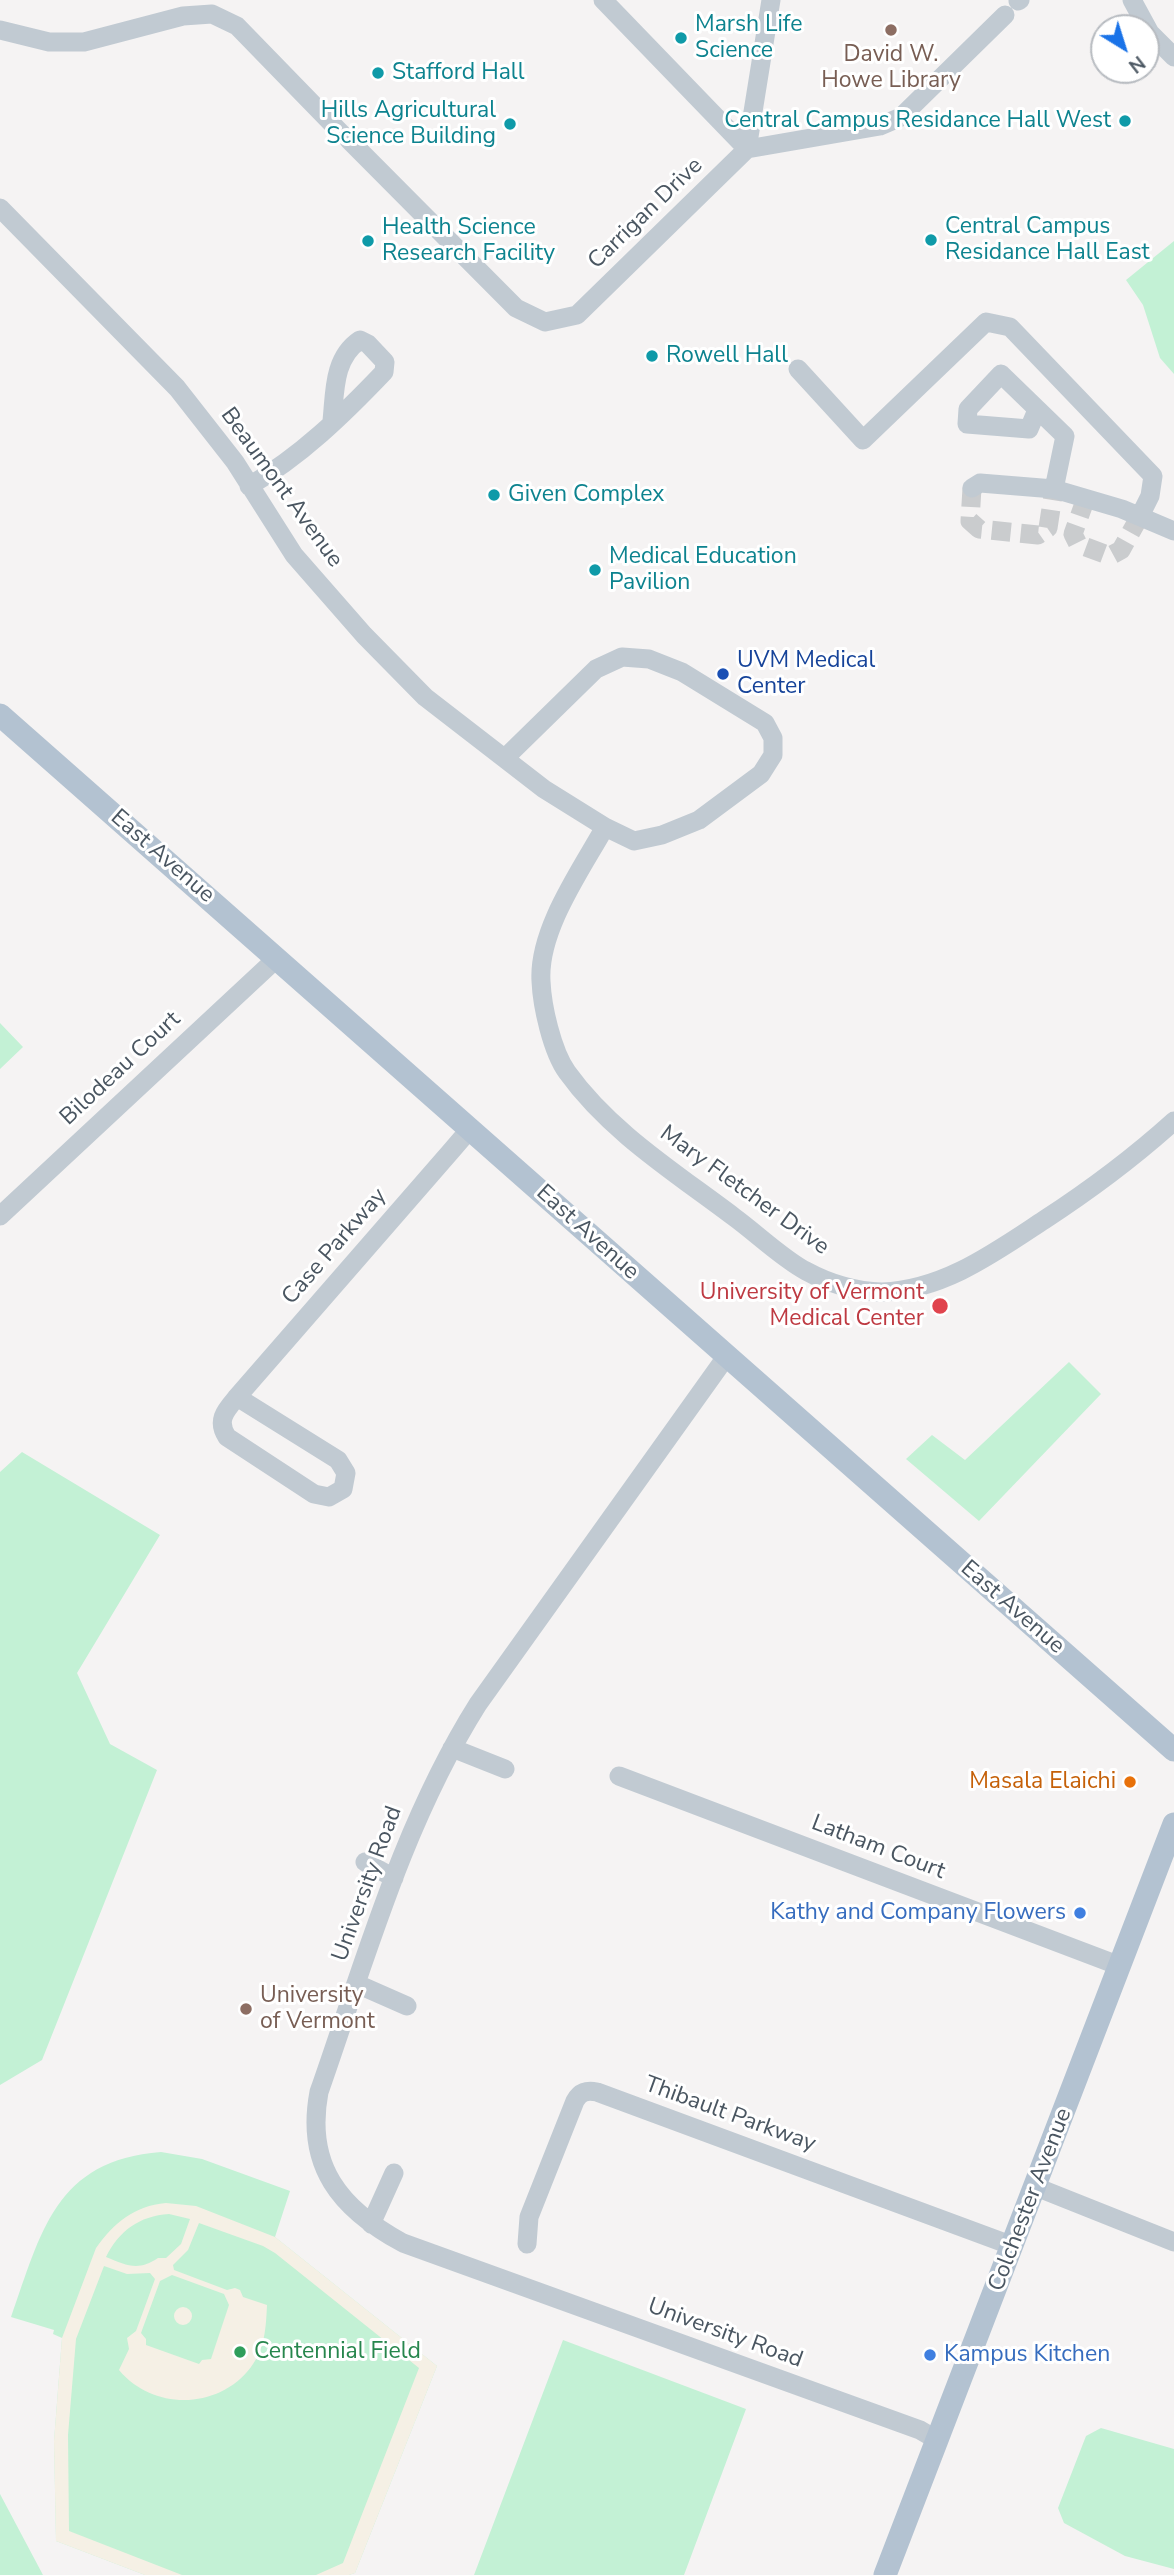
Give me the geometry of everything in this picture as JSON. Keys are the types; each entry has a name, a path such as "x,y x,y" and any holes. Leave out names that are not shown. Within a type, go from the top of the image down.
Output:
{"main road":[{"name":"East Avenue","path":"3,724 276,959 1174,1750"},
{"name":"Colchester Avenue","path":"885,2575 1174,1824"}],"street":[{"path":"603,0 747,149"},
{"path":"747,149 771,0"},
{"path":"1132,0 1150,33 1174,57"},
{"path":"747,149 880,126 901,117 1014,5"},
{"name":"Carrigan Drive","path":"0,30 49,42 76,42 118,34 183,16 212,14 237,26 516,308 545,322 577,314 747,149"},
{"name":"Beaumont Avenue","path":"0,208 177,388 235,462 295,555 364,635 425,697 544,789 605,827 634,841 662,835 699,820 761,774 773,755 773,738 765,723 682,672 649,659 622,657 596,669 505,758"},
{"path":"798,369 863,440 986,322 1010,327 1153,476 1150,496 1140,516"},
{"path":"1037,410 1065,436 1055,489"},
{"path":"249,486 279,469 332,421"},
{"path":"972,488 980,483 1055,489 1140,516 1174,531"},
{"name":"Mary Fletcher Drive","path":"605,827 552,925 541,972 551,1033 565,1069 582,1092 617,1127 805,1271 846,1288 880,1292 921,1287 944,1278 968,1268 1102,1181 1174,1121"},
{"name":"Bilodeau Court","path":"0,1216 276,959"},
{"name":"Case Parkway","path":"237,1397 338,1460 346,1474 343,1489 333,1496 318,1496 227,1437 221,1425 222,1417 237,1397 470,1129"},
{"name":"University Road","path":"726,1357 478,1704 452,1748 418,1815 319,2092 314,2130 318,2151 325,2172 351,2208 402,2243 907,2425 937,2440"},
{"path":"452,1748 505,1769"},
{"name":"Latham Court","path":"619,1776 1120,1966"},
{"path":"365,1862 394,1878"},
{"path":"357,1984 407,2006"},
{"name":"Thibault Parkway","path":"527,2244 527,2226 534,2205 575,2101 579,2094 588,2091 597,2092 1013,2246"},
{"path":"371,2224 394,2174"},
{"path":"1036,2187 1174,2242"}],"green space":[{"path":"1174,241 1174,374 1160,358 1143,305 1126,280"},
{"path":"0,1023 23,1047 0,1069"},
{"path":"1069,1362 1101,1394 979,1521 906,1459 932,1435 965,1460"},
{"path":"22,1452 160,1535 77,1673 110,1744 157,1770 42,2060 0,2085 0,1472"},
{"name":"Centennial Field","path":"161,2152 202,2159 290,2191 275,2237 437,2366 355,2573 145,2575 56,2541 54,2441 62,2338 53,2334 54,2330 11,2317 44,2230 57,2206 75,2186 97,2169 125,2158"},
{"path":"563,2340 746,2409 684,2575 474,2575"},
{"path":"1101,2428 1174,2449 1174,2569 1125,2556 1064,2523 1058,2508 1086,2436"},
{"path":"0,2494 43,2575 0,2575"}],"sand":[{"path":"166,2203 196,2206 275,2237 437,2366 355,2573 316,2575 343,2563 419,2368 275,2253 263,2246 199,2223 188,2250 173,2265 174,2270 227,2290 235,2288 240,2290 243,2297 267,2305 264,2338 256,2360 238,2381 204,2398 186,2400 149,2393 119,2370 129,2349 127,2338 136,2331 155,2279 150,2273 127,2274 104,2266 76,2339 68,2435 69,2531 182,2575 145,2575 56,2541 54,2441 62,2338 96,2248 126,2217","holes":["169,2214 190,2219 181,2244 166,2258 133,2266 106,2257 117,2240 131,2226 148,2218","172,2275 224,2294 229,2305 211,2359 202,2360 199,2364 146,2345 146,2339 141,2333 160,2281"]},
{"path":"183,2307 189,2310 192,2316 189,2322 183,2325 177,2322 174,2316 177,2310"}],"tunnel":[{"path":"972,488 970,521 979,529 1038,535 1048,528 1054,489"},
{"path":"1086,498 1073,534 1078,544 1110,556 1121,550 1140,516"}],"place":[{"name":"David W. Howe Library","path":"891,30"},
{"name":"Marsh Life Science","path":"681,38"},
{"name":"Stafford Hall","path":"378,73"},
{"name":"Central Campus Residance Hall West","path":"1125,121"},
{"name":"Hills Agricultural Science Building","path":"510,124"},
{"name":"Central Campus Residance Hall East","path":"931,240"},
{"name":"Health Science Research Facility","path":"368,241"},
{"name":"Rowell Hall","path":"652,356"},
{"name":"Given Complex","path":"494,495"},
{"name":"Medical Education Pavilion","path":"595,570"},
{"name":"UVM Medical Center","path":"723,674"},
{"name":"University of Vermont Medical Center","path":"940,1306"},
{"name":"Masala Elaichi","path":"1130,1782"},
{"name":"Kathy and Company Flowers","path":"1080,1913"},
{"name":"University of Vermont","path":"246,2009"},
{"name":"Centennial Field","path":"240,2352"},
{"name":"Kampus Kitchen","path":"930,2355"}]}
